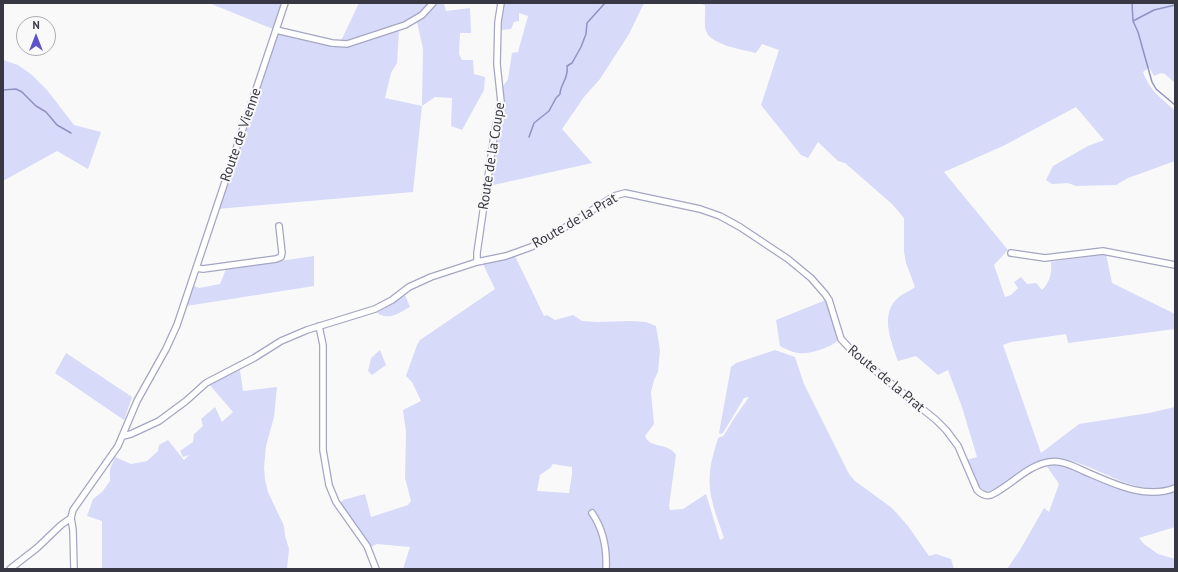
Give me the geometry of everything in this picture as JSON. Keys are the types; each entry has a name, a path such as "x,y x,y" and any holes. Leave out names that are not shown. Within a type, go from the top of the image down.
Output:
{"street":[{"name":"Route de Vienne","path":"71,518 73,510 113,454 123,436 137,401 173,334 285,3"},
{"path":"276,30 332,43 347,44 405,25 422,15 433,3"},
{"name":"Route de la Coupe","path":"477,262 477,253 495,129 501,105 497,64 498,22 501,3"},
{"name":"Route de la Prat","path":"123,436 131,434 159,421 211,381 281,342 319,326 375,309 392,300 417,283 443,272 517,252 544,241 614,196 620,193 632,193 700,209 720,216 740,227 788,259 811,278 829,300 839,334 847,346 946,430 958,446 977,490 982,495 988,496 994,494 1014,479 1048,462 1067,464 1102,479 1138,490 1157,492 1175,488"},
{"path":"196,268 210,268 276,259 281,257 282,253 279,226"},
{"path":"1011,253 1045,258 1103,251 1175,265"},
{"path":"319,326 323,352 323,450 328,485 336,502 367,546 376,569"},
{"path":"592,513 597,521 604,541 606,569"},
{"path":"10,569 37,548 61,525 71,518 73,530 74,569"}],"shaded area":[{"path":"209,3 282,3 273,29"},
{"path":"359,3 430,3 423,11 403,23 380,32 340,43"},
{"path":"435,3 444,3 446,11 470,8 471,33 460,33 459,54 462,60 473,60 474,74 485,77 484,90 462,130 451,126 452,98 435,97 422,106 423,49 417,22 428,13"},
{"path":"503,3 644,3 629,34 600,79 584,97 562,129 592,163 489,186 497,129 503,104 502,88 508,79 512,53 518,52 528,16 519,13 519,21 514,22 511,29 501,30"},
{"path":"697,3 1175,3 1175,83 1165,74 1161,73 1154,76 1149,67 1143,72 1153,90 1175,111 1175,161 1128,178 1116,185 1076,186 1068,183 1052,184 1046,180 1053,166 1088,146 1104,140 1076,107 1003,146 944,172 1008,250 994,265 1005,297 1011,295 1018,288 1014,282 1021,277 1027,284 1036,283 1042,290 1050,277 1051,262 1106,254 1112,283 1175,314 1175,329 1068,343 1066,334 1011,342 1003,345 1041,453 1079,424 1149,413 1175,407 1175,484 1160,488 1145,488 1130,484 1070,460 1055,458 1046,459 1036,463 990,491 985,491 979,486 966,460 977,457 962,407 948,370 938,375 916,356 898,361 892,345 888,328 889,311 899,297 915,287 906,263 904,251 904,218 892,204 845,163 838,161 818,142 808,158 801,155 761,105 779,50 762,44 756,53 716,41 710,37 706,30 705,5"},
{"path":"399,31 397,63 391,73 385,98 422,106 413,192 217,209 277,32 345,46"},
{"path":"3,60 18,65 32,75 47,90 74,125 101,132 88,169 57,151 3,181"},
{"path":"314,256 314,286 186,306 192,285 199,288 220,284 226,269"},
{"path":"515,256 544,316 547,315 555,320 573,315 582,321 632,321 646,322 656,326 660,350 658,372 651,392 654,424 645,436 651,443 668,448 676,455 669,506 670,510 683,509 706,494 720,540 724,538 711,497 709,481 711,463 718,438 723,436 749,397 744,398 723,433 720,434 731,367 736,363 775,350 795,357 804,384 849,474 855,481 892,508 908,526 929,556 936,554 951,559 954,569 610,569 605,567 604,569 403,569 410,547 377,544 369,548 339,504 343,500 365,494 371,517 408,505 411,501 405,478 406,432 403,410 421,401 412,382 406,376 420,340 495,289 483,264","holes":["553,464 572,467 569,493 537,491 540,475"]},
{"path":"405,295 410,307 398,314 390,316 377,313"},
{"path":"826,300 838,339 834,344 807,353 796,353 780,346 776,320"},
{"path":"380,350 386,365 372,375 368,371 371,358"},
{"path":"66,353 132,397 124,420 55,373"},
{"path":"240,370 243,391 277,387 274,417 266,446 264,467 268,492 284,526 289,549 287,569 102,569 102,521 87,516 93,499 102,492 110,481 110,469 115,457 131,464 147,461 158,451 159,445 168,440 184,460 189,455 183,457 180,451 193,442 194,434 203,426 201,419 215,407 222,422 233,412 208,383"},
{"path":"1060,464 1140,493 1154,495 1175,490 1175,527 1139,538 1144,544 1158,554 1175,559 1175,569 1007,569 1020,550 1044,508 1049,512 1059,484 1046,465"}],"waterway":[{"path":"529,137 534,123 549,111 560,94 561,87 566,78 567,66 572,63 581,47 586,34 587,23 605,3"},
{"path":"1132,3 1133,21 1138,32 1152,82 1156,89 1175,105"},
{"path":"1133,21 1154,10 1175,5"},
{"path":"3,90 16,89 22,92 36,106 46,112 57,125 71,133"}]}
